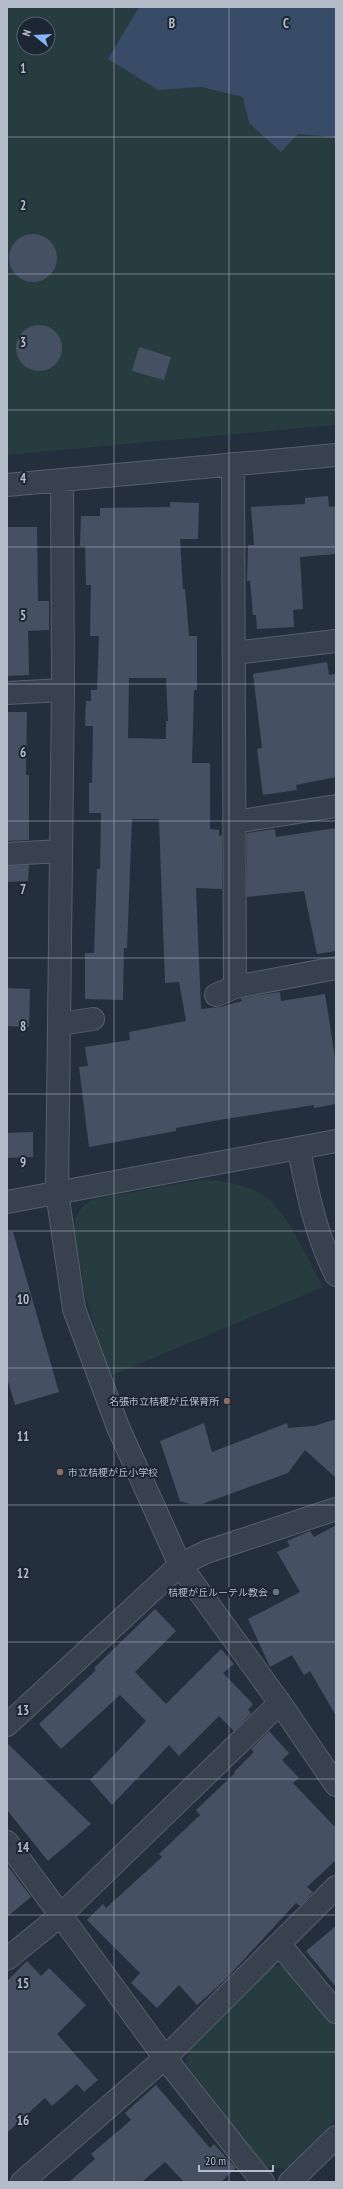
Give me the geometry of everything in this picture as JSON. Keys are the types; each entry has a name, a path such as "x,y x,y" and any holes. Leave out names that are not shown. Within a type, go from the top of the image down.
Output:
{"street":[{"path":"7,485 336,455"},
{"path":"233,464 234,822 225,991 336,968"},
{"path":"62,480 63,690 57,1192 74,1309 118,1427 180,1565 280,1702 336,1785"},
{"path":"234,653 336,641"},
{"path":"7,693 63,690"},
{"path":"234,822 336,806"},
{"path":"7,854 61,851"},
{"path":"60,1024 93,1019"},
{"path":"7,1202 336,1141"},
{"path":"299,1149 306,1189 317,1227 336,1274"},
{"path":"7,1725 180,1565 206,1552 336,1509"},
{"path":"7,1959 61,1915 280,1702"},
{"path":"7,1842 165,2058 263,2182"},
{"path":"22,2182 165,2058 280,1945 336,1887"},
{"path":"280,1945 336,2012"},
{"path":"290,2182 336,2137"}],"green space":[{"path":"7,7 139,7 108,59 158,90 201,87 243,97 249,123 298,134 332,137 336,139 336,425 7,455"},
{"path":"202,1180 241,1185 268,1198 289,1224 323,1287 108,1377 85,1293 75,1234 75,1218 84,1205 93,1199"},
{"path":"273,1966 290,1967 336,2023 336,2119 287,2169 266,2167 186,2064 189,2050"}],"water":[{"path":"139,7 336,7 336,139 332,137 298,134 281,152 249,123 243,97 201,87 158,90 108,59"}],"building":[{"path":"33,234 42,236 50,241 55,249 57,258 55,267 50,275 42,280 33,282 24,280 16,275 11,267 9,258 11,249 16,241 24,236"},
{"path":"39,325 52,329 58,335 62,348 58,361 52,367 39,371 26,367 20,361 16,348 20,335 26,329"},
{"path":"139,347 171,357 164,380 132,371"},
{"path":"328,496 329,507 336,506 336,554 300,557 303,609 293,610 294,627 257,629 256,615 253,615 250,581 247,581 248,545 254,545 251,507 305,504 305,498"},
{"path":"170,502 199,503 198,539 180,539 183,589 185,589 189,636 197,636 197,690 194,690 192,763 210,763 210,829 219,830 219,836 222,835 222,889 196,888 201,1009 220,1007 242,1001 241,998 280,992 281,1001 325,994 336,1064 336,1104 314,1108 314,1105 219,1120 176,1128 176,1131 89,1147 79,1067 88,1066 85,1047 130,1040 129,1032 186,1021 179,982 165,983 159,819 132,819 127,948 124,948 123,1000 85,999 85,953 94,953 97,869 100,869 101,813 89,813 89,783 92,783 93,726 85,726 86,701 91,701 91,690 97,690 99,636 90,636 91,585 86,585 85,546 80,546 81,516 100,516 100,508 170,507","holes":["129,678 166,678 168,721 166,721 166,739 128,738"]},
{"path":"7,527 37,527 38,601 49,601 49,630 28,631 29,675 7,676"},
{"path":"327,662 329,675 336,674 336,777 296,785 297,790 263,795 257,749 262,748 253,674"},
{"path":"7,712 27,712 26,775 29,775 29,840 7,841"},
{"path":"336,828 336,951 317,954 304,891 247,897 247,833 275,829 276,837"},
{"path":"29,865 28,881 7,882 7,866"},
{"path":"7,988 30,989 29,1027 7,1026"},
{"path":"33,1132 33,1157 7,1158 7,1133"},
{"path":"7,1232 13,1232 59,1392 15,1405 7,1378"},
{"path":"336,1419 336,1478 305,1450 288,1473 202,1504 190,1504 180,1501 160,1441 204,1423 212,1452 287,1423 288,1428 314,1426"},
{"path":"336,1525 336,1716 310,1671 304,1675 292,1655 270,1667 248,1619 300,1592 277,1552 290,1546 287,1541 310,1531 314,1537"},
{"path":"155,1609 176,1631 135,1672 166,1704 221,1649 234,1664 223,1673 253,1704 248,1710 251,1713 234,1731 219,1716 179,1756 169,1745 112,1805 90,1780 146,1721 120,1695 61,1749 39,1724 96,1670 94,1668"},
{"path":"269,1731 289,1753 282,1760 299,1778 293,1783 336,1828 336,1860 307,1887 313,1892 300,1906 296,1903 224,1981 197,2005 179,1985 157,2008 131,1983 140,1973 87,1920 103,1904 106,1908 162,1857 159,1854 200,1815 196,1810 235,1773 234,1772 254,1752 251,1749"},
{"path":"7,1743 91,1824 48,1861 7,1810"},
{"path":"7,1865 31,1897 7,1917"},
{"path":"336,1926 336,1987 306,1951"},
{"path":"27,1961 41,1976 49,1968 86,2005 57,2034 98,2080 84,2092 77,2084 52,2106 45,2098 7,2133 7,1981"},
{"path":"156,2085 210,2148 214,2144 236,2168 221,2182 184,2182 165,2162 142,2182 69,2182 95,2159 91,2154 131,2120 125,2113"}],"place":[{"name":"名張市立桔梗が丘保育所","path":"227,1401"},
{"name":"市立桔梗が丘小学校","path":"60,1472"},
{"name":"桔梗が丘ルーテル教会","path":"276,1592"}]}
